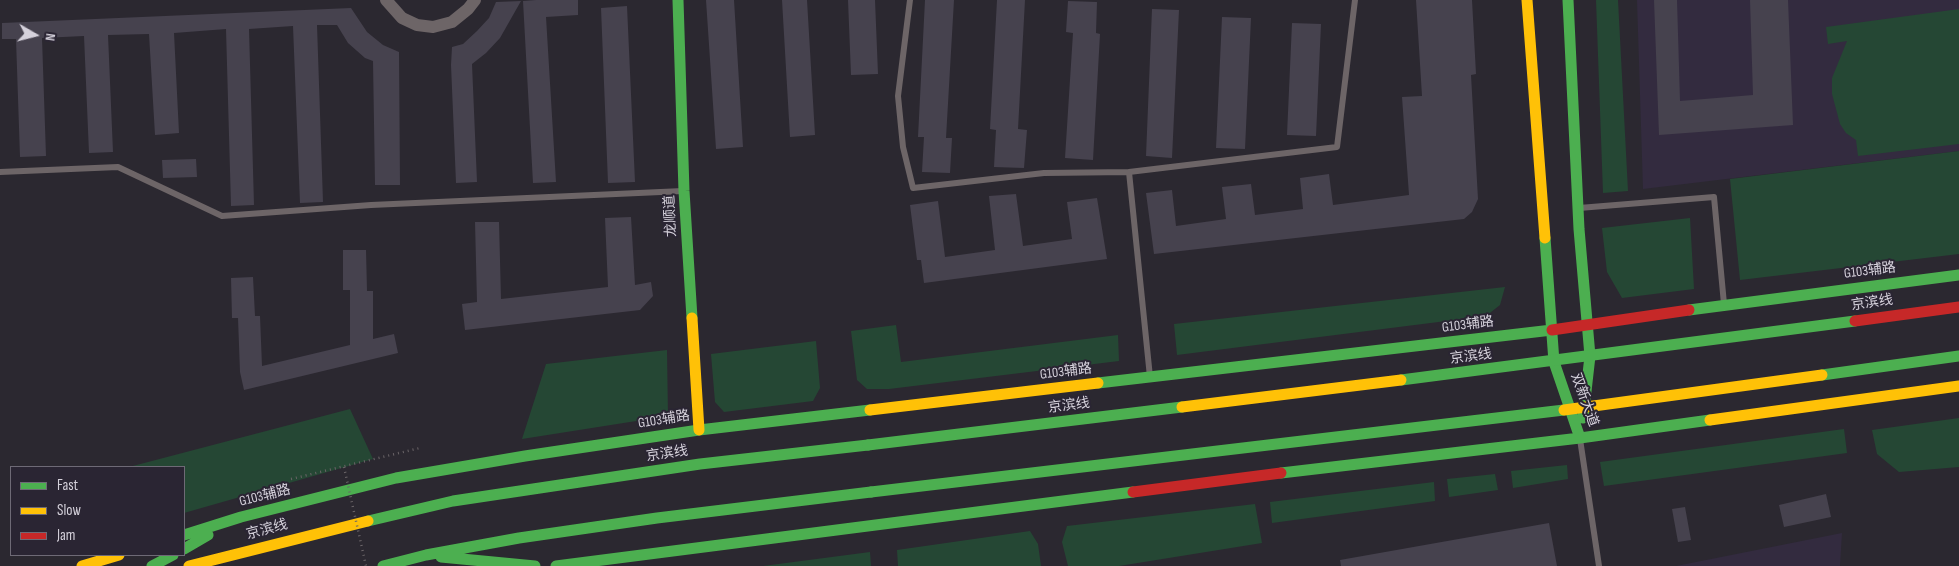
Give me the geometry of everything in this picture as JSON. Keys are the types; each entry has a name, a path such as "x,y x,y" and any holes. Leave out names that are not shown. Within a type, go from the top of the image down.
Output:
{"main road":[{"name":"龙顺道","path":"678,0 684,191 699,430"},
{"name":"双新大道","path":"1526,0 1554,362 1580,438"},
{"name":"双新大道","path":"1568,0 1578,208 1590,356 1580,438"},
{"name":"G103辅路","path":"185,535 241,517 396,478 525,456 699,430 1553,330 1724,305 1959,275"},
{"name":"京滨线","path":"189,566 299,537 453,501 700,464 1522,365 1959,307"},
{"path":"383,566 548,533 667,517 1595,406 1959,356"},
{"path":"556,566 1256,476 1580,438 1959,386"},
{"path":"185,548 241,517"},
{"path":"82,566 115,556"},
{"path":"152,566 170,556"},
{"path":"426,556 535,566"}],"street":[{"path":"386,0 402,18 417,25 433,27 452,22 468,10 475,0"}],"lane":[{"path":"910,0 898,96 903,147 913,188 1044,173 1129,172 1337,147 1355,0"},
{"path":"0,172 118,167 222,216 371,206 684,191"},
{"path":"1129,172 1150,378"},
{"path":"1578,208 1714,197 1724,305"},
{"path":"1580,438 1599,566"}],"path":[{"path":"291,479 420,448"},
{"path":"344,467 366,566"}],"shaded area":[{"path":"1637,0 1959,0 1959,151 1643,189"},
{"path":"1842,533 1840,566 1676,566"}],"green space":[{"path":"1596,0 1618,0 1628,191 1603,193"},
{"path":"1959,9 1959,144 1858,156 1856,140 1846,133 1840,124 1832,94 1832,78 1847,41 1828,44 1826,27"},
{"path":"1959,151 1959,254 1740,280 1730,179"},
{"path":"1690,218 1694,289 1622,298 1607,272 1602,228"},
{"path":"1505,287 1500,305 1486,316 1177,355 1174,324"},
{"path":"896,325 901,362 1118,335 1119,361 889,389 867,389 857,380 851,331"},
{"path":"816,341 820,388 813,401 724,412 715,402 711,354"},
{"path":"667,350 668,416 522,439 546,364"},
{"path":"350,409 373,459 185,513 185,466 133,466"},
{"path":"1959,418 1959,467 1899,472 1877,454 1872,430"},
{"path":"1844,429 1847,453 1604,486 1600,462"},
{"path":"1567,465 1568,479 1513,488 1511,471"},
{"path":"1495,474 1498,490 1449,497 1447,479"},
{"path":"1434,482 1435,501 1272,523 1270,502"},
{"path":"1255,504 1262,543 1119,566 1068,566 1062,542 1067,526"},
{"path":"1030,531 1038,544 1041,566 898,566 897,550"},
{"path":"870,552 871,566 763,566"}],"building":[{"path":"578,0 578,15 546,17 556,182 533,183 523,1"},
{"path":"706,0 734,0 743,147 716,149"},
{"path":"782,0 807,0 815,135 790,137"},
{"path":"848,0 875,0 878,74 851,75"},
{"path":"925,0 954,0 946,138 952,138 950,173 922,172 924,137 918,137"},
{"path":"997,0 1025,0 1018,129 1027,130 1024,168 994,167 996,130 990,129"},
{"path":"1416,0 1472,0 1476,74 1471,75 1478,199 1472,212 1464,219 1154,254 1146,193 1172,190 1176,226 1226,219 1222,187 1251,184 1255,215 1303,209 1300,178 1329,174 1333,205 1409,195 1402,97 1422,96"},
{"path":"1654,0 1677,0 1680,101 1753,95 1750,0 1788,0 1793,125 1659,135"},
{"path":"521,1 500,38 472,64 477,182 456,183 451,65 452,47 463,44 477,31 489,18 496,2"},
{"path":"1068,1 1097,2 1096,33 1100,34 1093,160 1065,158 1073,33 1066,32"},
{"path":"627,6 635,182 608,183 601,8"},
{"path":"351,8 367,32 383,45 399,52 400,185 375,185 373,61 365,58 348,43 337,25 317,25 323,202 300,203 293,26 249,29 254,205 231,206 226,29 174,33 179,133 155,135 149,34 108,35 113,152 89,153 84,36 42,38 46,156 20,157 16,39 2,39 2,23"},
{"path":"1152,9 1179,10 1172,158 1146,156"},
{"path":"1222,17 1251,18 1245,149 1216,148"},
{"path":"1292,23 1321,24 1316,136 1287,135"},
{"path":"196,159 197,177 163,178 162,160"},
{"path":"1016,194 1023,246 1072,239 1067,202 1097,198 1107,259 924,283 921,260 917,260 910,205 938,201 945,257 995,250 989,196"},
{"path":"631,217 635,285 651,282 653,296 640,310 465,330 462,304 477,302 475,222 499,222 501,299 608,287 605,218"},
{"path":"343,250 366,250 367,291 373,291 373,339 394,334 398,353 244,390 240,372 238,318 232,318 231,278 253,277 255,316 260,316 262,366 350,345 350,290 343,290"},
{"path":"1826,494 1831,517 1784,527 1779,505"},
{"path":"1685,507 1691,540 1678,542 1672,509"},
{"path":"1549,523 1557,566 1341,566 1340,560"}],"traffic: fast":[{"path":"678,0 684,191 692,318"},
{"path":"1568,0 1579,229 1590,356 1583,418"},
{"path":"1545,238 1554,362 1580,438"},
{"path":"1689,310 1959,275"},
{"path":"1401,380 1855,321"},
{"path":"1098,383 1552,330"},
{"path":"1822,375 1959,356"},
{"path":"868,445 1182,407"},
{"path":"185,535 241,517 396,478 525,456 699,430 870,410"},
{"path":"871,492 1564,410"},
{"path":"1281,473 1580,438 1710,420"},
{"path":"368,521 453,501 700,464 868,445"},
{"path":"383,566 426,555 519,538 657,518 871,492"},
{"path":"556,566 1133,492"},
{"path":"185,548 208,535"},
{"path":"152,566 171,556"},
{"path":"441,557 535,566"}],"traffic: slow":[{"path":"1527,0 1545,238"},
{"path":"692,318 699,430"},
{"path":"1564,410 1822,375"},
{"path":"1182,407 1401,380"},
{"path":"870,410 1098,383"},
{"path":"1710,420 1959,386"},
{"path":"189,566 368,521"},
{"path":"82,566 116,556"}],"traffic: jam":[{"path":"1855,321 1959,307"},
{"path":"1552,330 1689,310"},
{"path":"1133,492 1281,473"}]}
